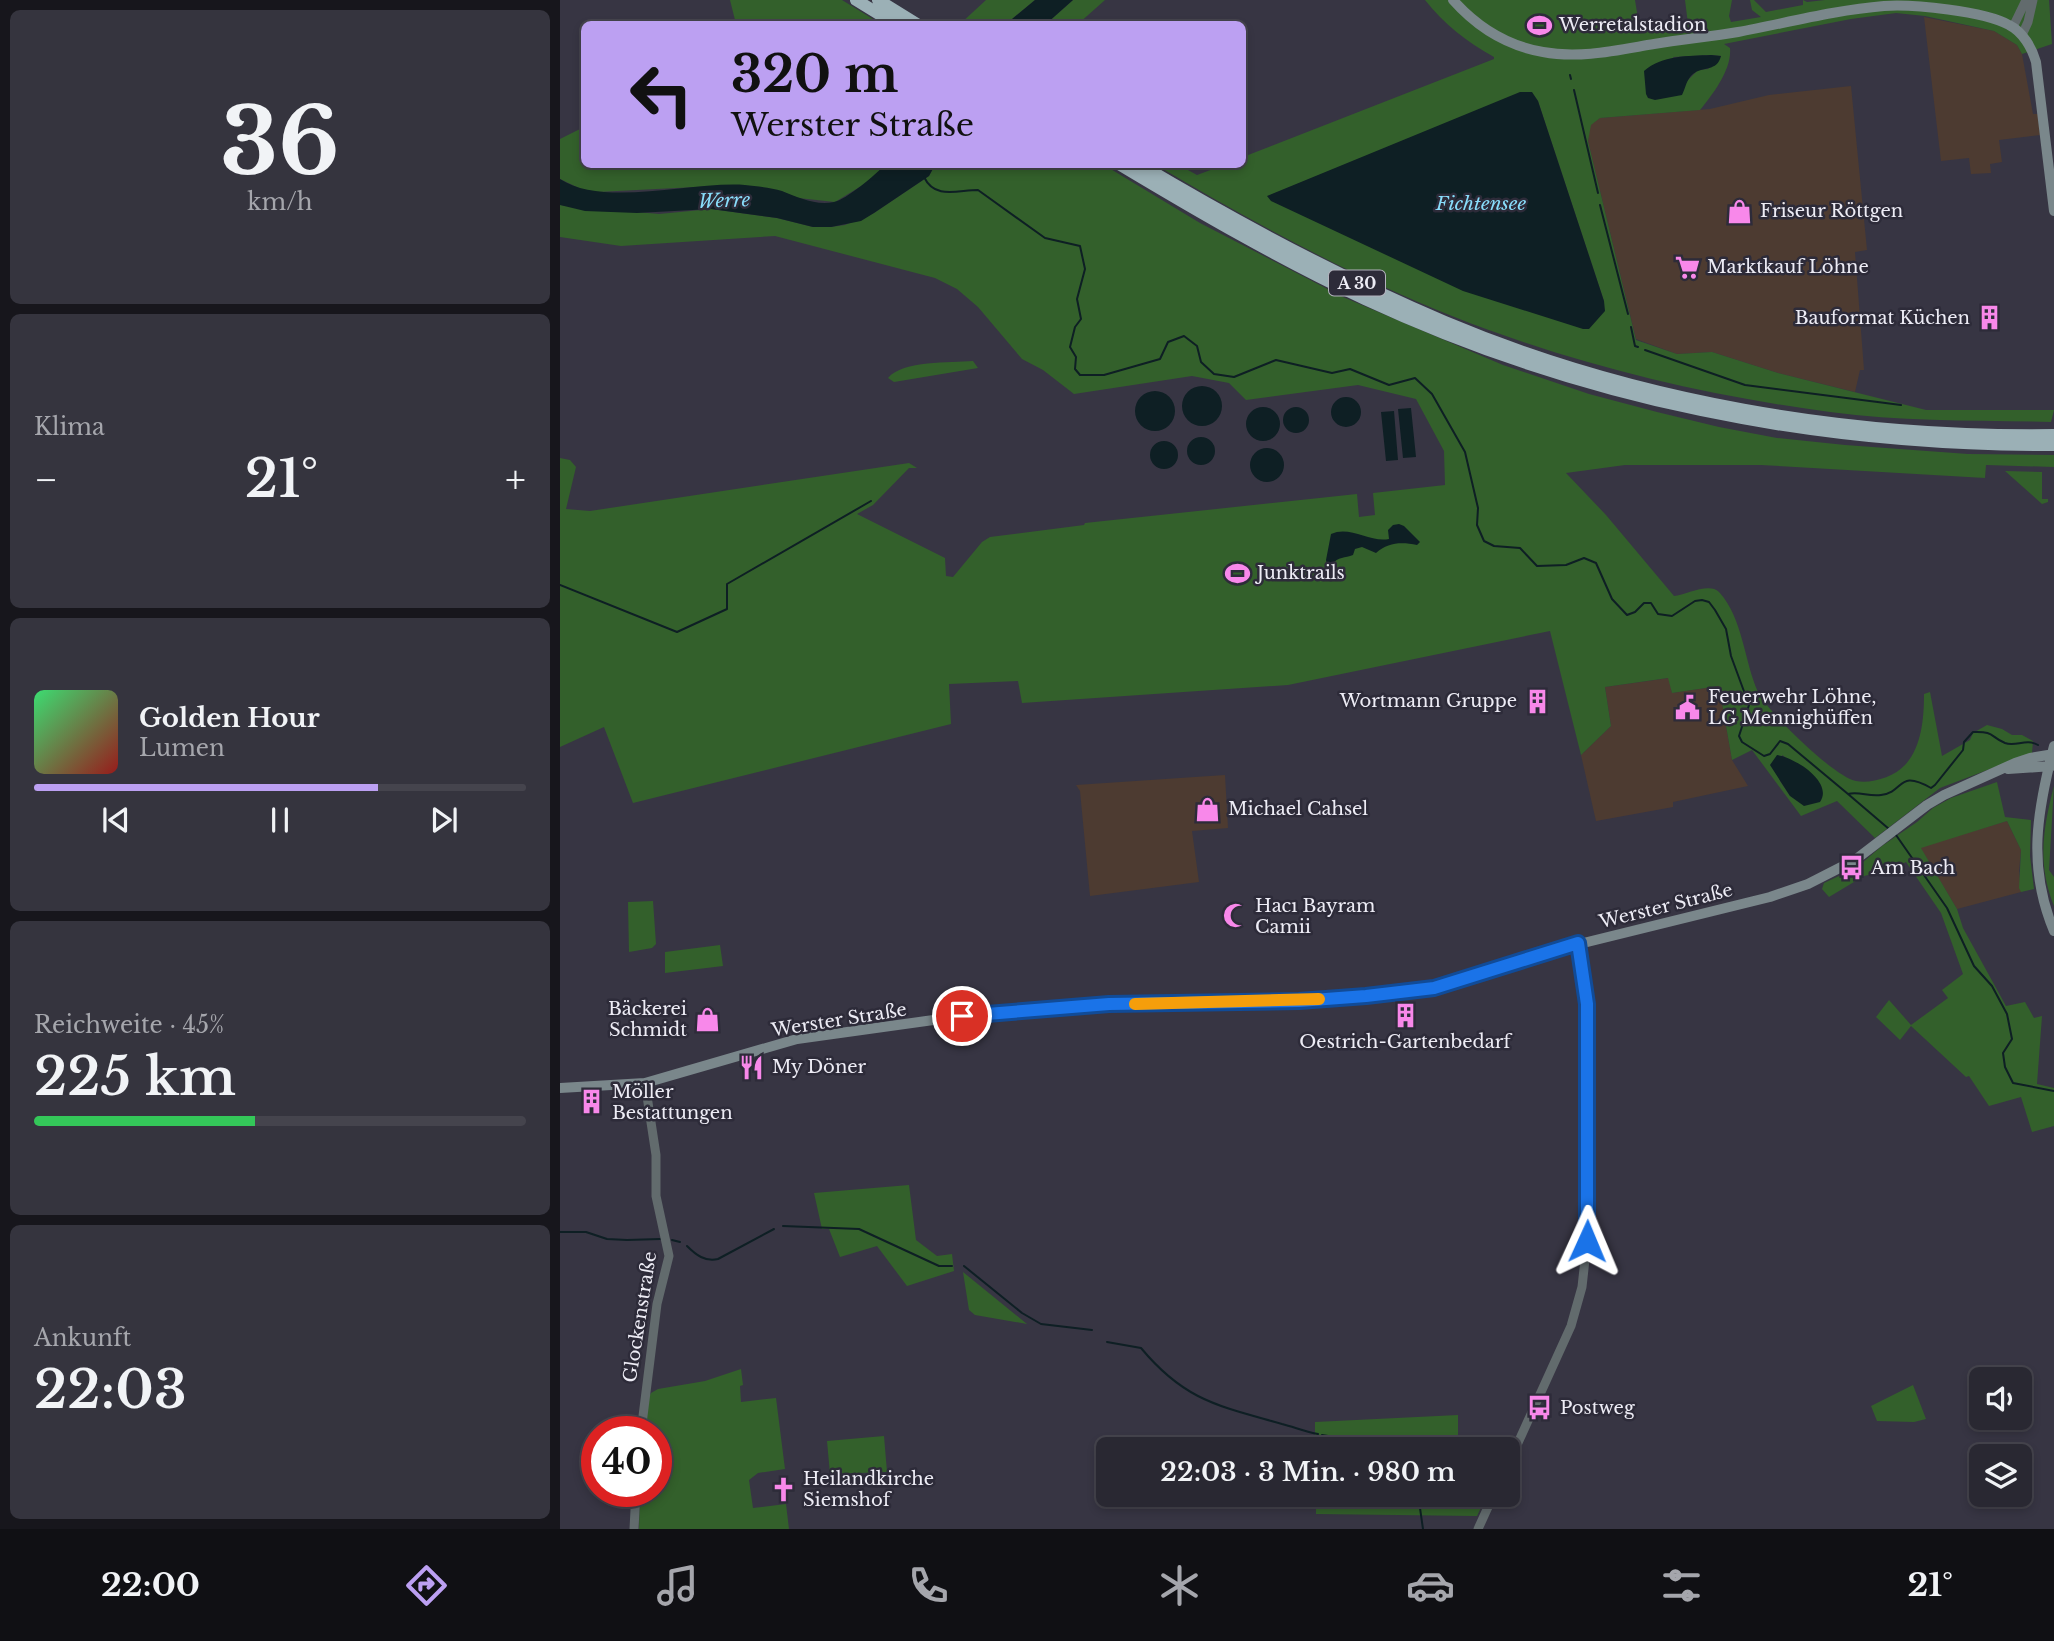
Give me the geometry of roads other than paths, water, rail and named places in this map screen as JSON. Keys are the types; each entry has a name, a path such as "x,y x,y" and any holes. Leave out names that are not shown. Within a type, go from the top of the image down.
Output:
{"highway":[{"path":"856,0 890,21"},
{"path":"878,0 912,21"},
{"name":"A 30","path":"1126,168 1224,226 1366,299 1480,347 1637,391 1824,422 1919,432 2053,440"},
{"name":"A 30","path":"1146,168 1230,218 1369,289 1486,338 1606,382"}],"main road":[{"path":"1453,0 1481,26 1506,41 1542,52 1572,55 1729,33 1881,6 1923,7 1992,18 2013,27 2032,50 2039,75 2054,211"},
{"path":"2053,752 2052,766 2039,812 2036,856 2040,890 2054,931"},
{"name":"Werster Straße","path":"560,1088 645,1083 797,1039 962,1016 1109,1004 1299,1001 1434,988 1578,943 1770,897 1796,888 1844,866 1944,795 2030,758 2053,752"},
{"name":"Werster Straße","path":"2004,769 2052,766"}],"street":[{"path":"2013,27 2026,0"},
{"path":"2022,36 2033,0"},
{"path":"1520,1438 1571,1326 1585,1271 1588,1210 1587,1004 1578,943"},
{"name":"Glockenstraße","path":"643,1416 657,1304 669,1256 656,1196 656,1155 645,1083"},
{"path":"634,1529 635,1507"},
{"path":"1478,1529 1488,1507"}],"water":[{"path":"1035,0 1073,0 1049,21 1010,21"},
{"path":"1721,56 1713,67 1693,74 1682,95 1655,100 1648,98 1644,71 1651,66 1676,57"},
{"name":"Fichtensee","path":"1520,92 1532,92 1538,101 1604,301 1605,311 1589,329 1463,291 1271,201 1267,196"},
{"name":"Werre","path":"882,168 933,168 929,176 861,221 831,227 813,227 777,218 711,209 637,213 585,211 560,205 560,179 600,192 624,193 745,185 778,190 820,203 834,202 846,197"},
{"path":"1202,386 1216,392 1222,406 1216,420 1202,426 1188,420 1182,406 1188,392"},
{"path":"1155,391 1169,397 1175,411 1169,425 1155,431 1141,425 1135,411 1141,397"},
{"path":"1346,397 1357,401 1361,412 1357,423 1346,427 1335,423 1331,412 1335,401"},
{"path":"1263,407 1275,412 1280,424 1275,436 1263,441 1251,436 1246,424 1251,412"},
{"path":"1296,407 1306,410 1309,420 1306,430 1296,433 1286,430 1283,420 1286,410"},
{"path":"1411,408 1416,457 1403,458 1398,409"},
{"path":"1394,411 1398,460 1386,461 1381,412"},
{"path":"1201,437 1211,441 1215,451 1211,461 1201,465 1191,461 1187,451 1191,441"},
{"path":"1164,441 1174,445 1178,455 1174,465 1164,469 1154,465 1150,455 1154,445"},
{"path":"1267,448 1279,453 1284,465 1279,477 1267,482 1255,477 1250,465 1255,453"},
{"path":"1399,524 1420,542 1417,545 1395,544 1376,553 1362,547 1355,549 1353,555 1327,564 1331,534 1345,532 1375,539 1389,539 1388,530"},
{"path":"1777,755 1802,765 1817,779 1822,786 1820,802 1804,806 1790,796 1770,765"}],"waterway":[{"path":"1570,75 1571,79"},
{"path":"1574,90 1598,193"},
{"path":"924,177 934,189 941,191 978,190 1045,238 1080,246 1085,269 1077,299 1081,319 1075,327 1070,347 1076,357 1075,369 1080,375 1104,375 1160,359 1168,342 1184,336 1197,346 1201,362 1214,374 1234,377 1276,360 1332,373 1350,369 1389,385 1415,378 1432,394 1465,452 1478,508 1477,525 1484,541 1494,546 1520,548 1537,566 1566,565 1584,558 1596,563 1612,599 1627,615 1635,612 1644,603 1651,603 1658,614 1672,616 1695,601 1709,602 1726,629 1731,656 1749,705 1739,736 1742,742 1764,756 1770,754 1780,741 1788,744 1848,794 1877,795 1889,793 1907,781 1931,788 1963,750 1964,742 1973,732 1989,733 2009,744 2029,742 2038,745"},
{"path":"1600,205 1628,314"},
{"path":"1631,327 1635,346 1638,347"},
{"path":"1645,350 1745,385 1901,405"},
{"path":"560,585 677,632 727,609 727,584 871,501"},
{"path":"1848,794 1889,829"},
{"path":"1896,835 1947,908 1974,966 1992,986 2007,1014 2012,1039 2003,1053 2005,1067 2013,1083 2054,1091"},
{"path":"783,1226 859,1229 939,1266 952,1266"},
{"path":"687,1246 701,1257 718,1259 774,1229"},
{"path":"560,1232 586,1232 607,1239 660,1239"},
{"path":"672,1240 680,1242"},
{"path":"964,1266 1022,1313 1041,1324 1092,1330"},
{"path":"1107,1342 1141,1348 1173,1380 1204,1399 1318,1434"},
{"path":"1322,1435 1334,1437"},
{"path":"1420,1507 1423,1529"}],"place":[{"name":"Werretalstadion","path":"1539,25"},
{"name":"Friseur Röttgen","path":"1740,211"},
{"name":"Marktkauf Löhne","path":"1687,267"},
{"name":"Bauformat Küchen","path":"1990,318"},
{"name":"Junktrails","path":"1237,573"},
{"name":"Wortmann Gruppe","path":"1537,701"},
{"name":"Feuerwehr Löhne, LG Mennighüffen","path":"1688,707"},
{"name":"Michael Cahsel","path":"1208,809"},
{"name":"Am Bach","path":"1851,868"},
{"name":"Hacı Bayram Camii","path":"1235,916"},
{"name":"Oestrich-Gartenbedarf","path":"1405,1015"},
{"name":"Bäckerei Schmidt","path":"707,1019"},
{"name":"My Döner","path":"752,1067"},
{"name":"Möller Bestattungen","path":"592,1102"},
{"name":"Postweg","path":"1540,1408"},
{"name":"Heilandkirche Siemshof","path":"783,1489"}]}
